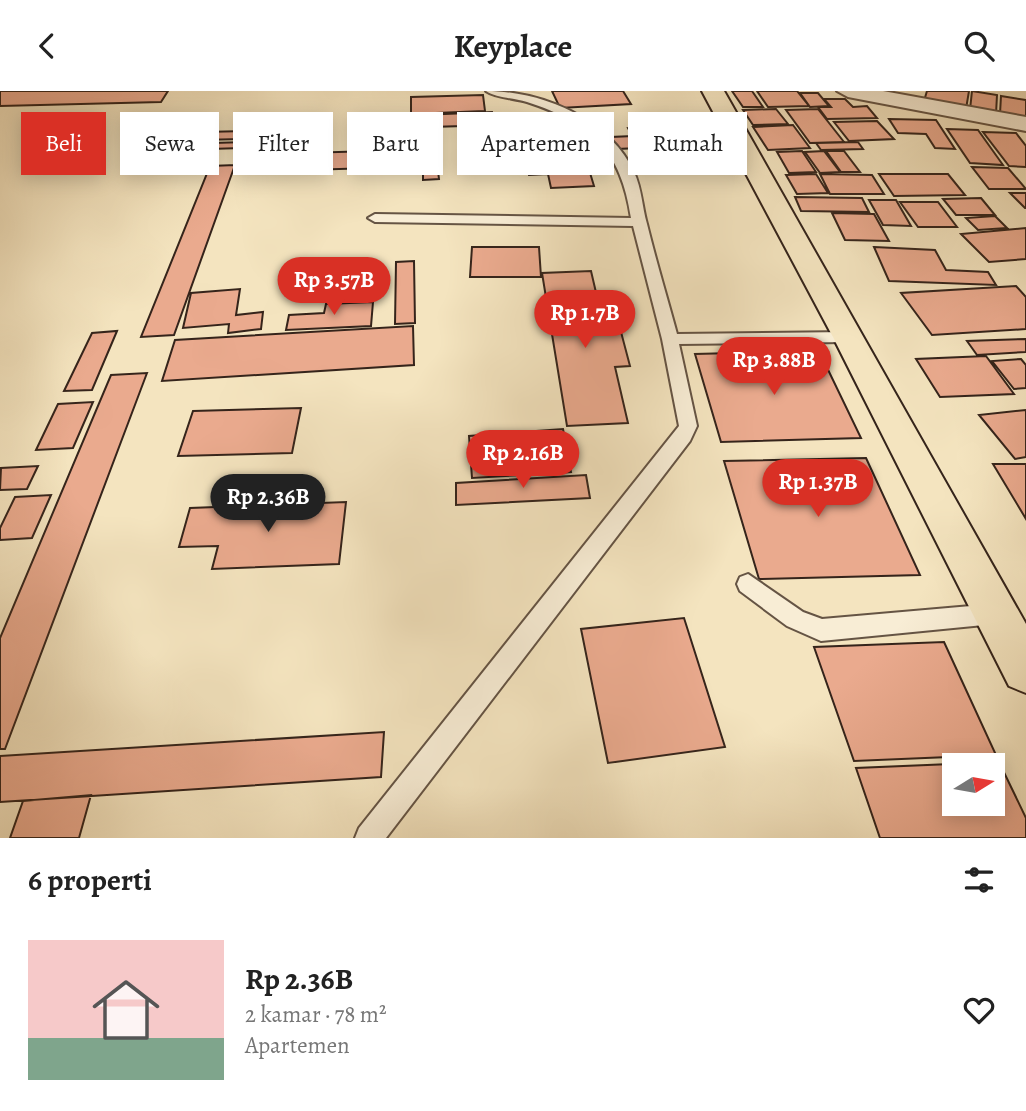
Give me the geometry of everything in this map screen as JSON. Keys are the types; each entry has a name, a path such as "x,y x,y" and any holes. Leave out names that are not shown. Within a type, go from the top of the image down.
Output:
{"main road":[{"path":"713,91 849,337 1026,670"}],"street":[{"path":"848,91 1023,126"}],"lane":[{"path":"369,838 683,436 688,426 670,339 627,170 612,146 581,124 541,103 491,91"},
{"path":"375,218 639,222"},
{"path":"670,339 849,337"},
{"path":"748,584 795,619 821,630 994,614"}],"building":[{"path":"0,91 168,91 161,102 0,106"},
{"path":"552,91 623,91 631,104 560,108"},
{"path":"732,91 752,91 763,107 743,107"},
{"path":"757,91 797,91 809,106 768,107"},
{"path":"927,91 969,91 966,109 924,101"},
{"path":"972,91 997,95 996,114 970,110"},
{"path":"800,93 818,93 829,106 810,107"},
{"path":"483,95 485,111 411,112 411,97"},
{"path":"1001,96 1026,100 1026,118 1000,114"},
{"path":"824,99 845,99 853,107 867,106 877,118 827,119 818,107 831,107"},
{"path":"776,109 788,124 753,125 747,112 743,110"},
{"path":"818,109 844,142 810,143 786,110"},
{"path":"457,113 457,126 443,127 443,114"},
{"path":"889,119 936,120 955,149 935,148 926,134 898,133"},
{"path":"877,121 894,139 849,141 834,122"},
{"path":"793,125 810,148 768,150 753,127"},
{"path":"947,129 978,130 1003,165 970,163"},
{"path":"233,131 233,139 219,140 219,132"},
{"path":"983,132 1016,133 1026,146 1026,167 1009,166"},
{"path":"628,136 628,148 617,149 614,137"},
{"path":"233,142 233,148 219,149 219,143"},
{"path":"858,142 863,149 821,150 816,143"},
{"path":"802,151 816,172 789,173 777,152"},
{"path":"824,151 840,172 820,173 805,152"},
{"path":"826,151 844,151 860,172 841,172"},
{"path":"333,152 347,152 347,169 333,169"},
{"path":"233,165 233,171 174,335 141,337 206,175 219,175 219,166"},
{"path":"972,167 1008,168 1026,189 989,189"},
{"path":"816,174 828,193 797,194 786,175"},
{"path":"820,174 872,175 884,194 830,194"},
{"path":"879,174 948,174 965,195 894,196"},
{"path":"423,175 438,175 439,179 423,180"},
{"path":"548,175 591,175 594,186 551,188"},
{"path":"1010,193 1026,193 1026,208 1025,208"},
{"path":"795,197 862,198 869,212 801,211"},
{"path":"981,198 995,215 956,215 943,199"},
{"path":"869,200 896,200 911,226 883,225"},
{"path":"900,202 938,202 957,227 918,227"},
{"path":"832,213 874,214 889,241 845,240"},
{"path":"995,216 1007,228 978,230 966,218"},
{"path":"1026,228 1026,259 989,262 961,234"},
{"path":"472,247 539,247 541,277 470,277"},
{"path":"874,247 935,250 946,270 988,272 996,285 889,281"},
{"path":"414,261 415,323 395,324 396,262"},
{"path":"591,271 601,314 616,313 630,366 615,367 628,423 567,426 542,273"},
{"path":"1016,286 1026,297 1026,329 932,335 901,293"},
{"path":"240,289 236,315 263,312 261,329 228,333 229,324 183,328 191,293"},
{"path":"373,302 371,326 286,330 289,315 324,313 326,304"},
{"path":"413,326 414,365 162,381 175,340"},
{"path":"117,331 92,390 64,391 92,333"},
{"path":"1026,339 1026,352 977,355 967,341"},
{"path":"819,351 861,438 721,442 695,354"},
{"path":"986,356 1014,394 940,397 916,359"},
{"path":"1021,359 1026,365 1026,388 1014,389 992,361"},
{"path":"147,373 5,749 0,749 0,638 111,375"},
{"path":"93,402 73,448 36,450 58,404"},
{"path":"301,408 292,453 178,456 193,411"},
{"path":"1026,410 1026,457 1015,459 979,415"},
{"path":"563,429 571,472 472,478 469,436"},
{"path":"866,458 920,575 759,579 724,461"},
{"path":"993,464 1026,464 1026,519"},
{"path":"38,466 27,489 0,490 1,468"},
{"path":"586,475 590,498 456,505 456,483"},
{"path":"51,495 32,538 0,540 0,528 15,497"},
{"path":"346,502 339,564 212,569 218,546 179,547 190,508"},
{"path":"684,618 725,747 608,763 581,629"},
{"path":"944,642 995,753 942,753 942,757 854,761 814,647"},
{"path":"384,732 381,777 0,802 0,756"},
{"path":"942,764 942,816 1005,816 1005,774 1026,818 1026,838 880,838 856,768"},
{"path":"91,795 79,838 10,838 23,801"}]}
